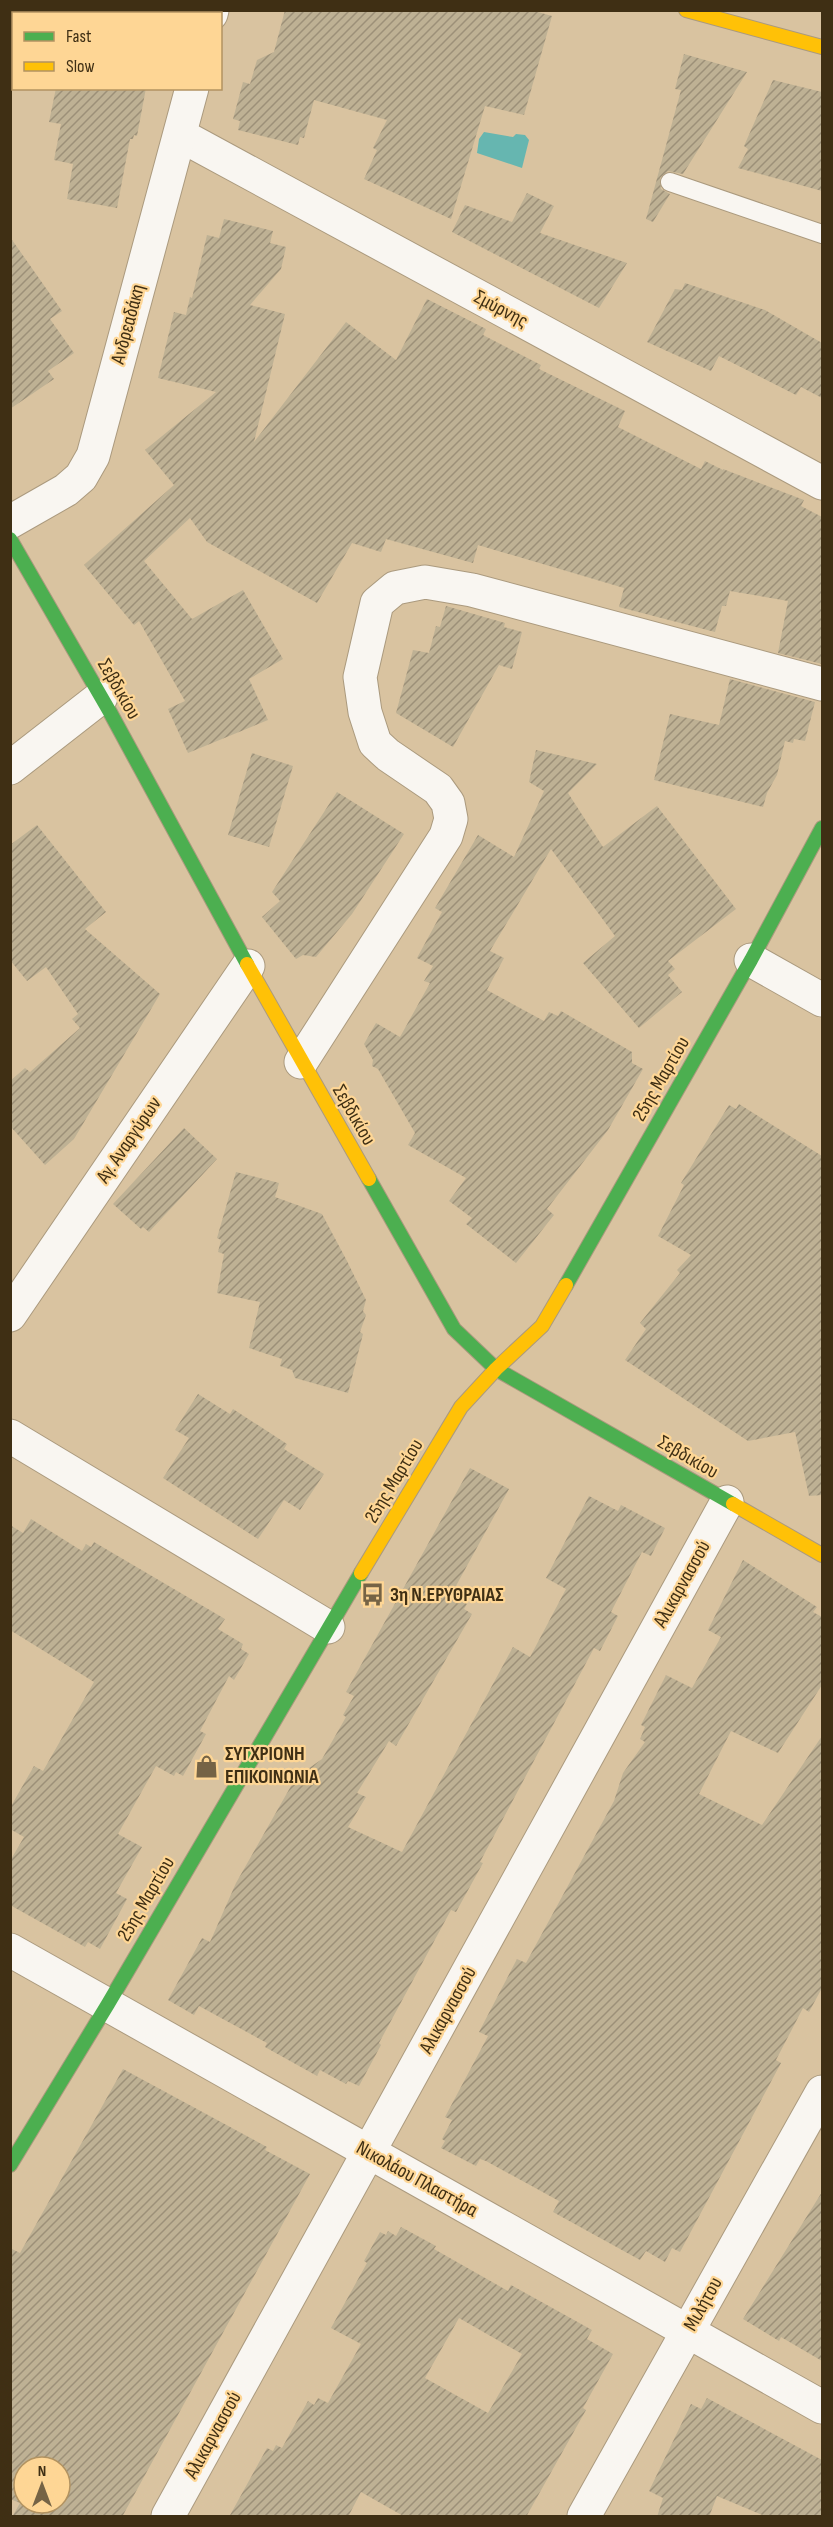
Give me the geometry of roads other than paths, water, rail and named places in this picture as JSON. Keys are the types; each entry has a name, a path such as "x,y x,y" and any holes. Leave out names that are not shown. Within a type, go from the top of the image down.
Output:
{"street":[{"path":"686,10 822,47"},
{"name":"Ανδρεαδάκη","path":"10,522 66,490 81,477 93,456 191,90"},
{"name":"Σμύρνης","path":"180,135 822,483"},
{"name":"Σεβδικίου","path":"10,540 454,1329 496,1369 727,1502 822,1553"},
{"path":"302,1062 446,836 451,819 448,803 438,789 388,755 375,743 365,712 360,677 374,614 377,603 395,588 426,582 472,590 822,684"},
{"path":"10,768 100,697"},
{"name":"25ης Μαρτίου","path":"10,2165 108,2004 328,1627 461,1407 496,1369 542,1326 751,960 822,828"},
{"path":"751,960 822,1000"},
{"name":"Αγ. Αναργύρων","path":"10,1315 248,966"},
{"path":"10,1436 328,1627"},
{"name":"Αλικαρνασσού","path":"168,2517 727,1502"},
{"name":"Νικολάου Πλαστήρα","path":"10,1950 822,2407"},
{"name":"Μιλήτου","path":"584,2517 822,2092"}],"lane":[{"path":"670,182 822,234"}],"water":[{"path":"484,132 513,137 516,134 525,135 529,140 522,168 477,153 479,139"}],"place":[{"name":"3η Ν.ΕΡΥΘΡΑΙΑΣ","path":"372,1595"},
{"name":"ΣΥΓΧΡΙΟΝΗ ΕΠΙΚΟΙΝΩΝΙΑ","path":"207,1766"}]}
